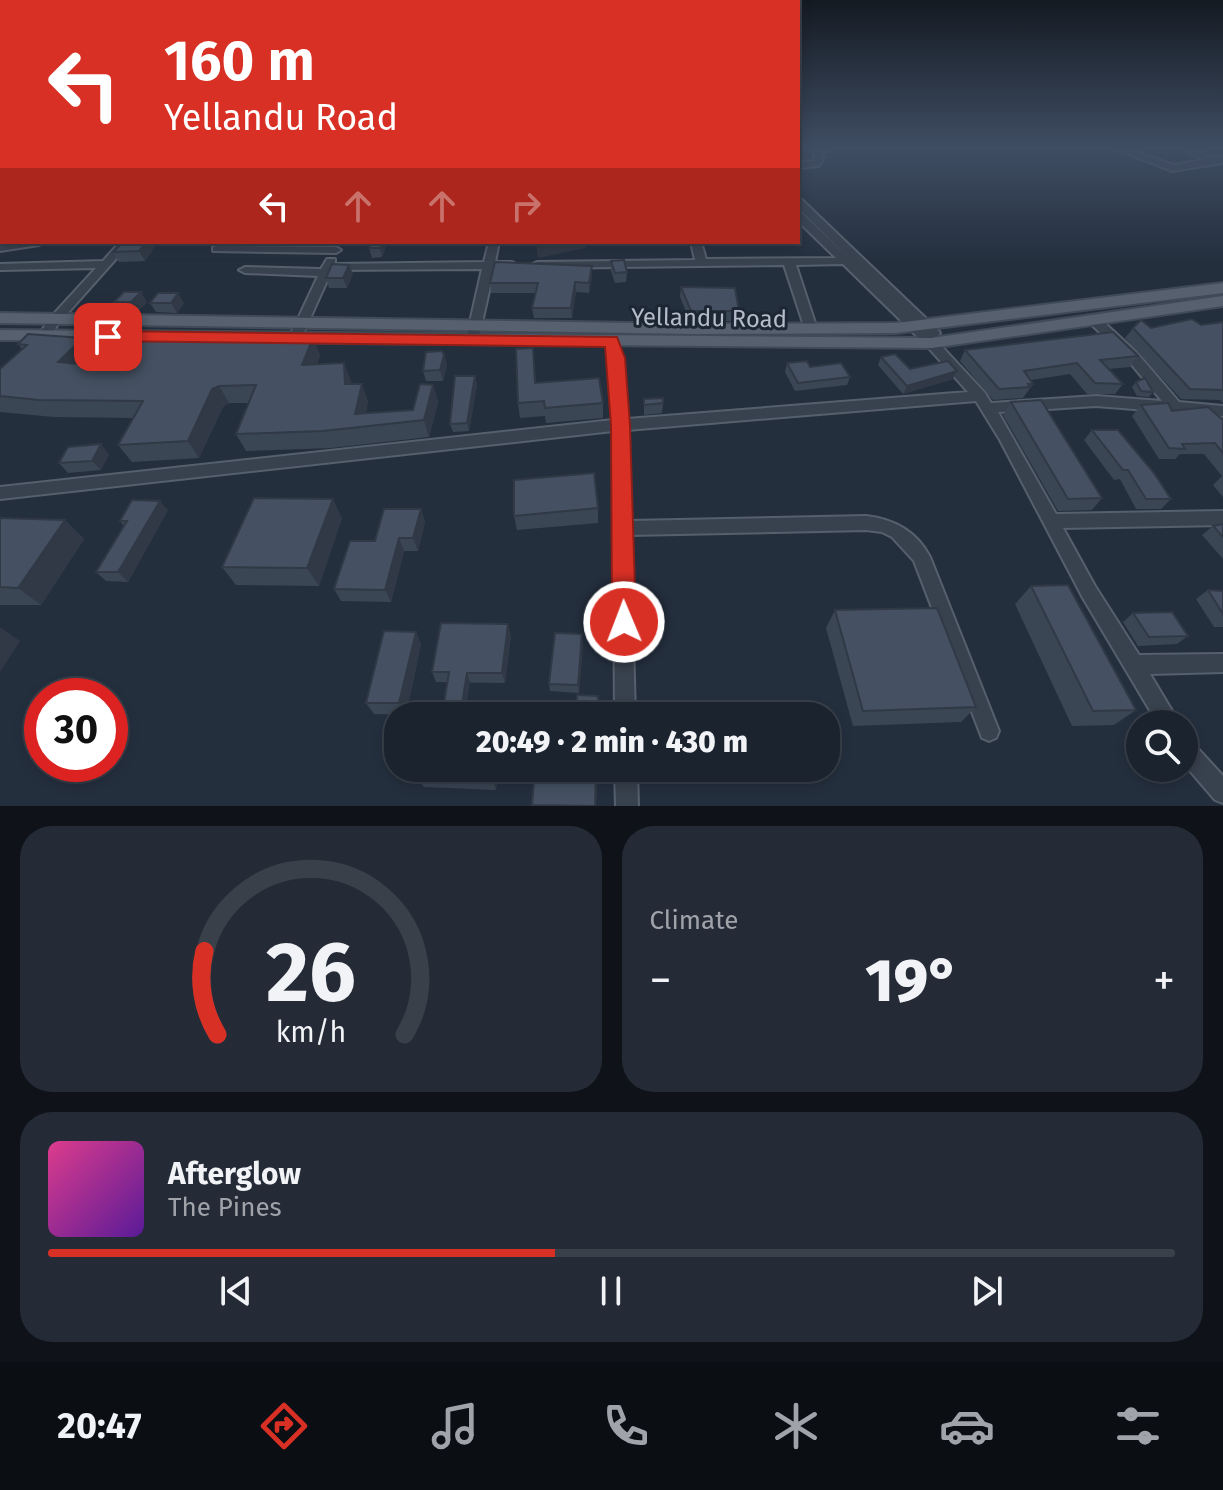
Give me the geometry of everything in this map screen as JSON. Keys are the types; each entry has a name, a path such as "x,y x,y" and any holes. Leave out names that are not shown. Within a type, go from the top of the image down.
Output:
{"main road":[{"name":"Yellandu Road","path":"0,335 50,329 474,332 918,325 1223,288"},
{"name":"Yellandu Road","path":"474,332 611,341 939,346 1093,319 1223,301"},
{"name":"Yellandu Road","path":"0,318 50,329"}],"street":[{"path":"800,204 939,346 984,402 1161,710"},
{"path":"805,227 918,325"},
{"path":"0,248 26,244"},
{"path":"28,356 124,244"},
{"path":"474,332 493,244"},
{"path":"696,244 701,262"},
{"path":"217,249 338,246 299,330"},
{"path":"245,270 845,261"},
{"path":"789,262 811,329"},
{"path":"2,267 106,264"},
{"path":"1093,319 1132,356 1176,408"},
{"path":"611,341 616,358 620,425 625,702"},
{"path":"0,493 620,425 984,402 1096,401 1216,411 1223,421"},
{"path":"1051,521 1223,518"},
{"path":"622,528 881,523 895,530 908,538 921,557 989,731"},
{"path":"1134,665 1223,663"},
{"path":"1198,764 1223,792"},
{"path":"626,782 627,806"}],"building":[{"path":"121,244 144,244 139,251 113,252"},
{"path":"370,244 381,244 380,248 369,248"},
{"path":"624,260 627,272 615,273 611,261"},
{"path":"495,262 592,266 589,283 575,282 571,308 532,308 538,283 490,283"},
{"path":"332,264 349,265 343,278 326,278"},
{"path":"681,287 735,288 739,311 691,311"},
{"path":"124,292 141,292 131,302 114,302"},
{"path":"158,293 178,293 171,303 150,303"},
{"path":"1192,319 1201,325 1223,322 1223,390 1190,389 1133,328 1141,320 1151,328"},
{"path":"1113,332 1138,356 1100,360 1123,384 1095,383 1077,363 1024,371 1033,384 1028,384 1030,387 999,389 965,350"},
{"path":"28,334 83,338 58,362 89,365 109,340 248,342 250,338 313,338 302,365 344,363 345,384 362,384 355,414 413,410 420,384 433,385 424,420 323,431 236,434 256,385 219,386 212,389 188,441 118,445 143,401 39,400 0,396 0,369 27,345 18,344"},
{"path":"533,348 535,383 599,378 603,403 545,408 544,401 518,403 516,349"},
{"path":"442,351 444,355 440,370 423,371 426,352"},
{"path":"895,354 910,369 948,361 957,371 907,386 881,357"},
{"path":"807,361 810,367 841,363 850,377 798,383 787,363"},
{"path":"455,376 475,376 467,423 450,424"},
{"path":"1145,378 1153,392 1141,391 1136,382"},
{"path":"663,398 663,403 644,405 644,399"},
{"path":"1041,400 1102,498 1068,499 1011,402"},
{"path":"1168,403 1172,411 1208,407 1223,420 1223,453 1215,443 1182,444 1185,449 1169,448 1141,405"},
{"path":"1092,430 1118,430 1171,499 1146,499 1128,470 1123,470"},
{"path":"101,444 92,461 59,463 68,447"},
{"path":"594,473 598,508 514,516 514,480"},
{"path":"254,498 333,499 307,568 222,567"},
{"path":"132,500 160,501 118,572 96,572 127,521 120,521"},
{"path":"384,509 421,509 413,538 399,538 385,590 334,589 350,541 375,541"},
{"path":"0,518 65,520 18,588 0,587"},
{"path":"1223,524 1223,537 1213,526"},
{"path":"1068,585 1136,710 1093,711 1031,586"},
{"path":"1208,590 1223,591 1223,614"},
{"path":"937,608 976,707 863,711 835,610"},
{"path":"1172,612 1188,636 1149,637 1133,613"},
{"path":"441,623 508,624 502,673 467,673 462,702 444,702 449,672 432,672"},
{"path":"384,631 416,632 399,702 366,703"},
{"path":"555,633 582,634 578,685 549,684"},
{"path":"577,695 598,696 598,702 577,702"},
{"path":"534,782 596,782 595,806 532,805"}],"route":[{"path":"108,337 611,341 616,358 620,425 624,622"}]}
